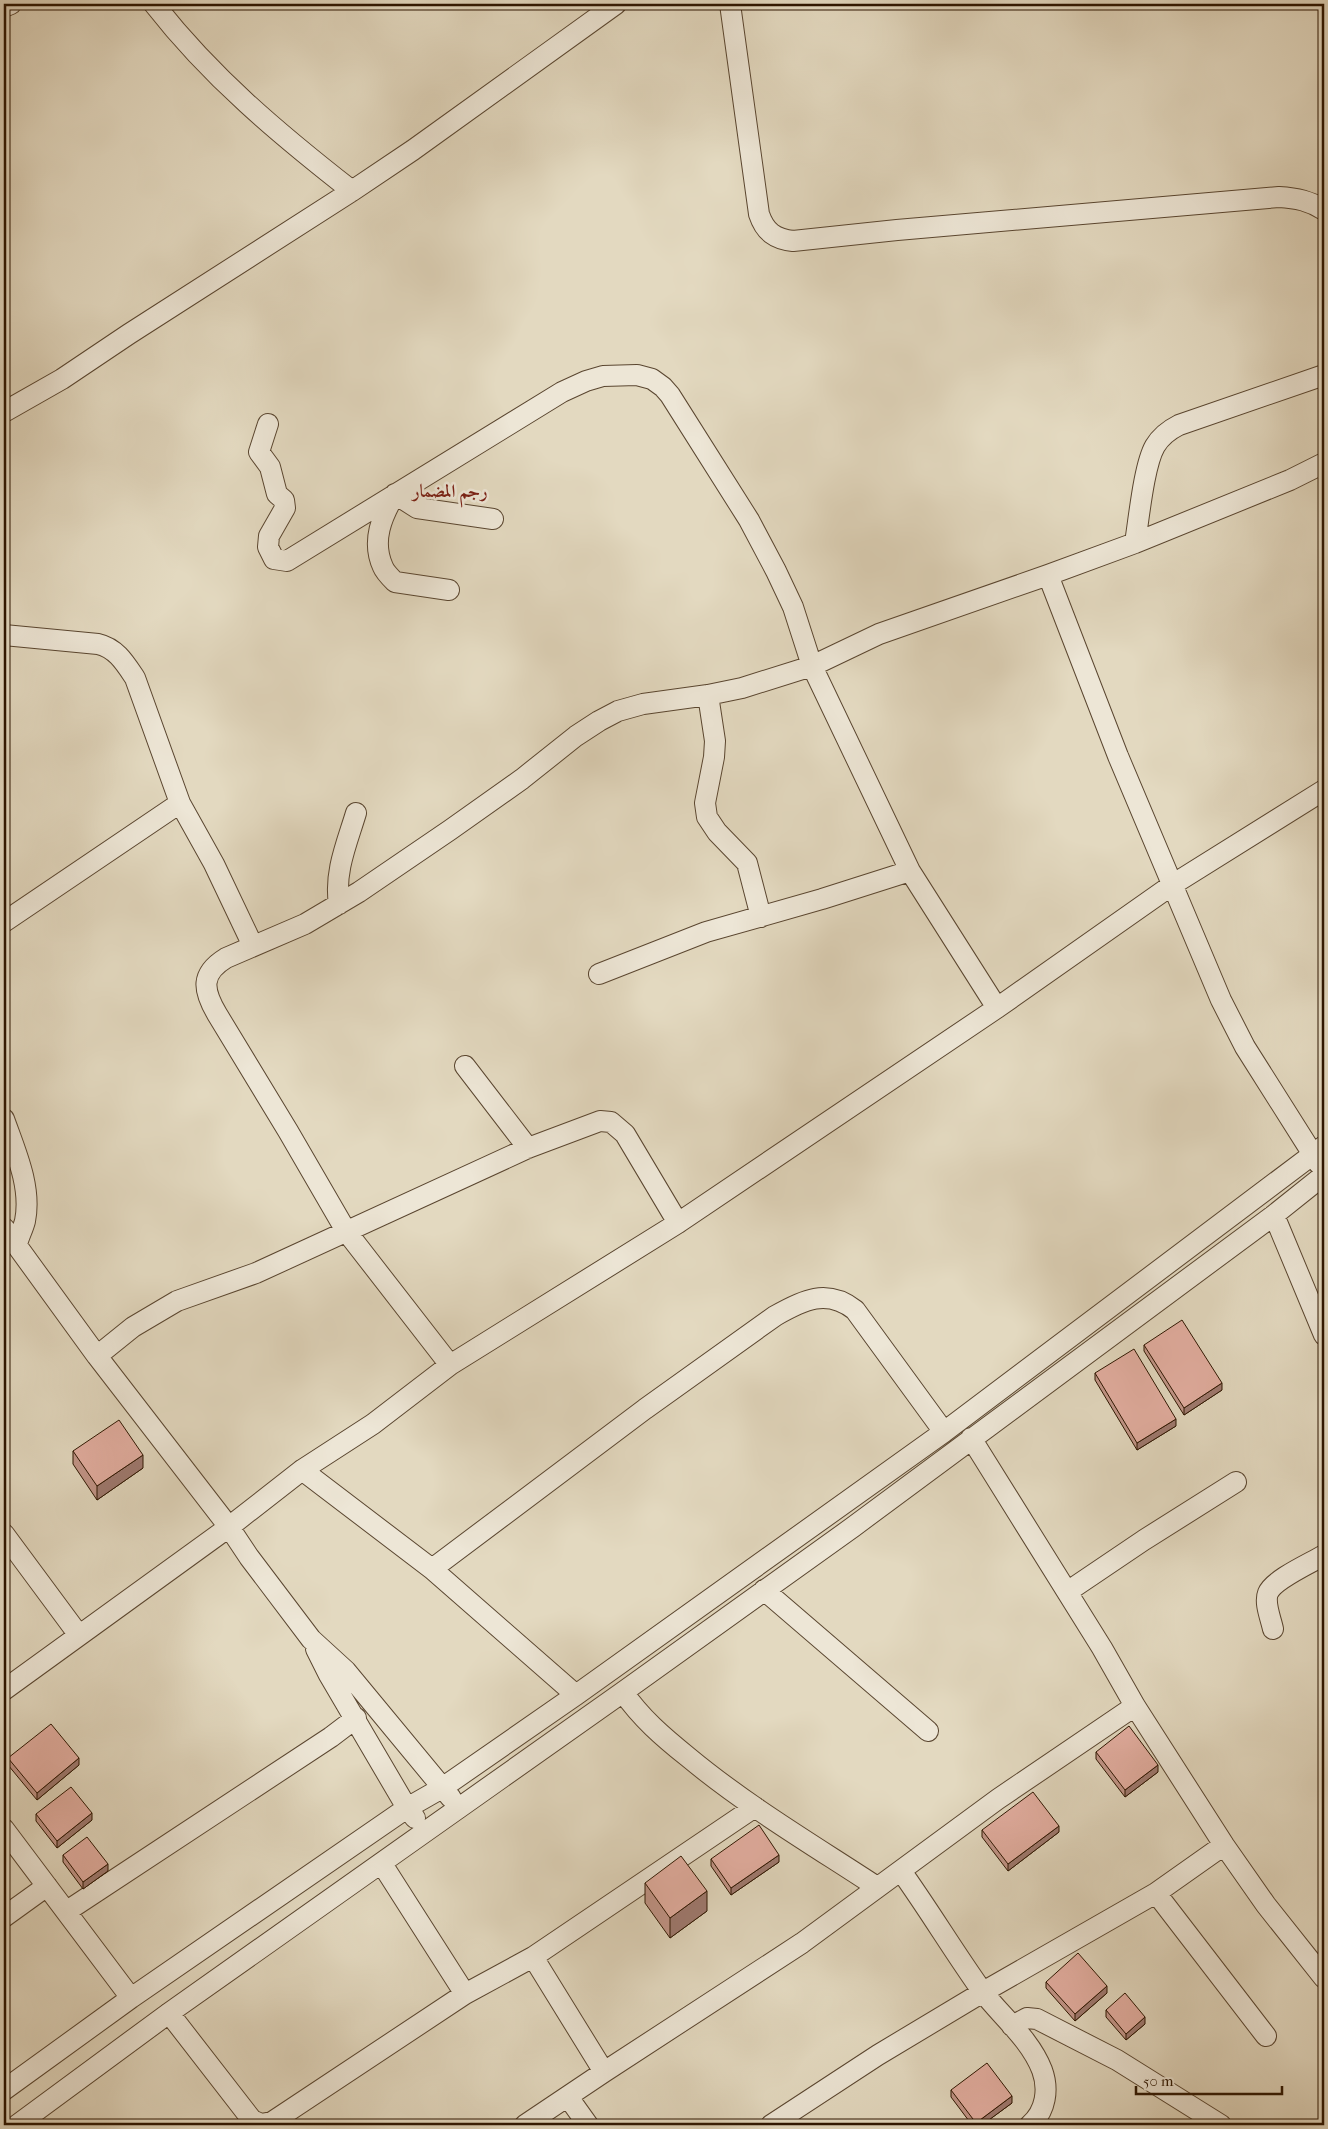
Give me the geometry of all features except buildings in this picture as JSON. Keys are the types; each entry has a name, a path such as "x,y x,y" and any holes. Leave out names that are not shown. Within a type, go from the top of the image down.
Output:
{"street":[{"path":"4,7 10,4"},
{"path":"154,4 189,46 266,122 352,191"},
{"path":"4,412 62,379 352,191 413,150 616,4"},
{"path":"730,4 759,214 767,230 780,239 793,241 897,230 1279,197 1305,200 1324,210"},
{"path":"268,424 259,452 270,467 274,489 284,500 285,508 269,536 268,548 274,559 287,561 562,392 586,381 603,376 623,375 637,375 652,379 663,387 670,395 749,520 776,570 793,607 812,666 910,871 997,1008"},
{"path":"1135,543 1148,468 1154,447 1162,436 1179,425 1324,375"},
{"path":"450,1365 346,1231 209,1000 206,988 207,977 215,965 226,958 305,924 340,904 450,830 599,721 618,711 643,704 742,688 812,666 879,634 1135,543 1290,480 1324,463"},
{"path":"395,494 417,508 493,518"},
{"path":"395,494 383,515 379,532 378,548 383,568 395,582 449,590"},
{"path":"17,2125 169,2013 382,1864 425,1831 764,1590 1274,1214 1324,1174 1318,1151 1245,1047 1217,992 1118,756 1048,575"},
{"path":"4,635 98,644 107,646 119,656 135,678 180,803 214,864 253,946"},
{"path":"708,695 715,741 714,758 705,803 707,817 717,832 747,863 761,917"},
{"path":"4,1690 78,1634 229,1527 302,1470 373,1424 450,1365 678,1223 997,1008 1172,885 1324,790"},
{"path":"4,922 180,803"},
{"path":"340,904 337,888 338,872 356,813"},
{"path":"600,974 706,932 910,871"},
{"path":"465,1066 528,1148"},
{"path":"4,1119 21,1172 26,1198 25,1221 17,1244"},
{"path":"97,1356 133,1327 177,1301 256,1273 528,1148 600,1121 611,1122 625,1134 678,1223"},
{"path":"4,2090 131,1998 407,1808 442,1788 576,1695 944,1432 1318,1151"},
{"path":"1274,1214 1324,1335"},
{"path":"4,1228 97,1356 229,1527 249,1557 311,1638 346,1671 459,1808"},
{"path":"432,1569 646,1409 775,1316 795,1304 819,1297 835,1299 855,1310 944,1432"},
{"path":"971,1438 1067,1592 1135,1706 1224,1845 1266,1905 1324,1978"},
{"path":"302,1470 432,1569 576,1695"},
{"path":"1067,1592 1144,1540 1236,1482"},
{"path":"4,1534 78,1634"},
{"path":"1273,1629 1267,1603 1268,1594 1284,1578 1324,1555"},
{"path":"764,1590 928,1731"},
{"path":"311,1638 330,1675 407,1808 425,1831"},
{"path":"623,1692 637,1712 662,1736 714,1779 877,1887"},
{"path":"525,2125 802,1943 998,1799 1135,1706"},
{"path":"67,1911 331,1737 356,1718"},
{"path":"169,2013 252,2120 261,2124 272,2122 466,1994 533,1956 755,1807"},
{"path":"4,1830 131,1998"},
{"path":"771,2125 878,2055 983,1992 1156,1893 1224,1845"},
{"path":"382,1864 466,1994"},
{"path":"901,1871 983,1992 1030,2047 1042,2070 1046,2088 1042,2113 1030,2125"},
{"path":"4,1917 47,1886"},
{"path":"1156,1893 1266,2036"},
{"path":"533,1956 604,2072"},
{"path":"1012,2026 1027,2018 1037,2019 1117,2060 1221,2125"},
{"path":"568,2097 588,2125"}],"district":[{"name":"رجم المضمار","path":"450,491"}]}
